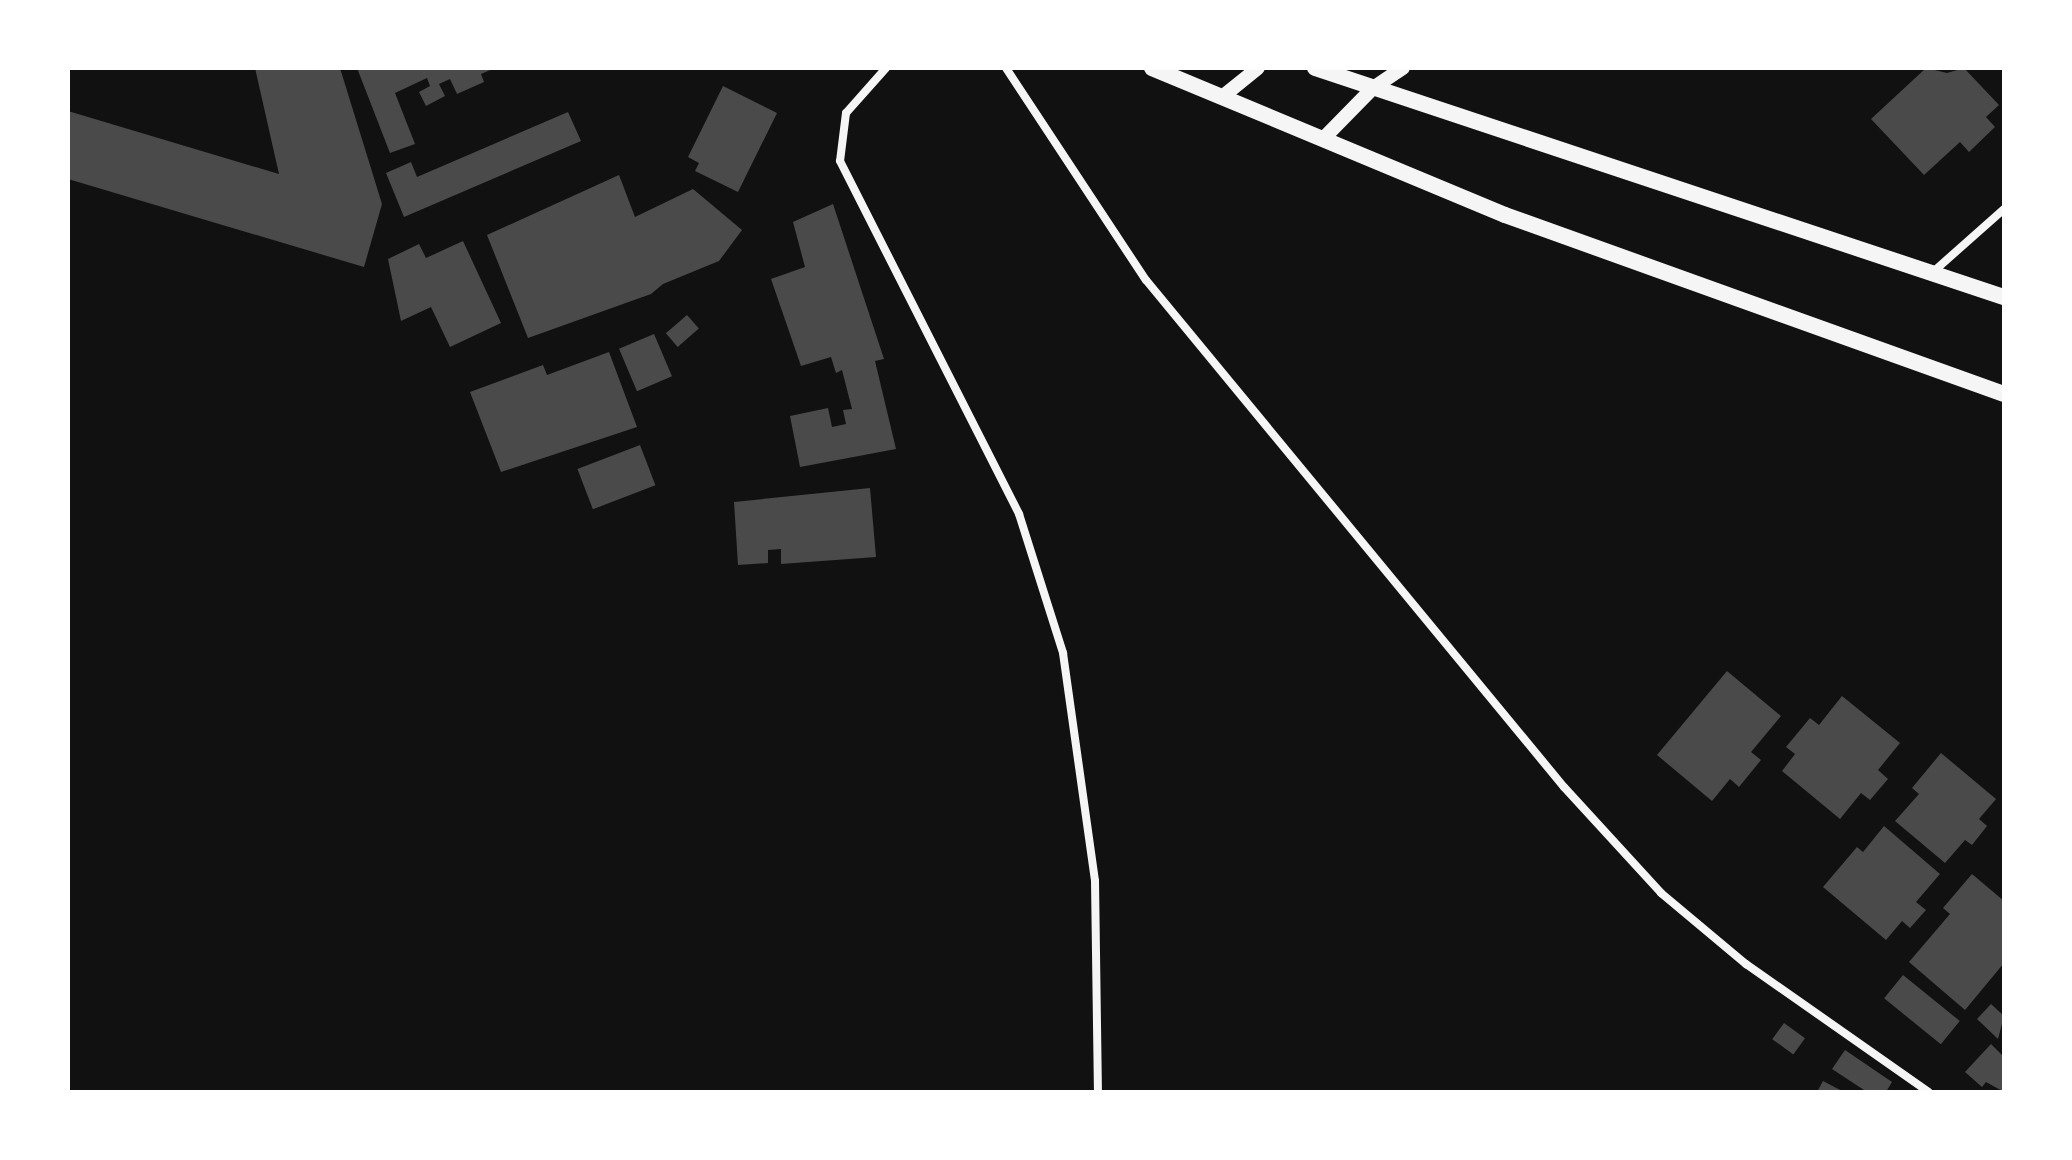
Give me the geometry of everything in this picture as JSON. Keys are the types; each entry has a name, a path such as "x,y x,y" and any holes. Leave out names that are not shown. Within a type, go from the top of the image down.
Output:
{"main road":[{"path":"1152,68 1505,215 2004,394"},
{"path":"1315,68 2004,297"}],"street":[{"path":"886,68 846,113 840,161 1019,514 1063,653 1095,881 1098,1092"},
{"path":"1006,68 1146,280 1639,870 1746,964 1929,1092"},
{"path":"1222,97 1258,68"},
{"path":"1323,139 1373,88 1403,68"},
{"path":"1932,273 2004,209"}],"building":[{"path":"255,68 340,68 382,204 364,267 68,179 68,111 279,174"},
{"path":"357,68 495,68 481,74 484,82 457,94 450,79 439,84 445,96 426,106 419,92 430,86 427,78 395,93 415,144 390,153"},
{"path":"1926,68 1947,73 1964,68 1999,105 1986,117 1995,127 1969,152 1960,142 1924,175 1871,119"},
{"path":"723,86 777,113 738,192 695,171 699,163 688,157"},
{"path":"568,112 581,141 404,217 386,173 411,162 417,177"},
{"path":"619,175 635,217 693,189 742,230 719,261 663,284 651,294 528,338 487,235"},
{"path":"833,204 884,359 875,361 896,449 800,467 790,416 828,408 832,427 846,424 843,410 852,409 842,370 836,373 831,357 801,366 771,279 805,267 793,222"},
{"path":"463,241 501,323 450,347 431,307 401,321 388,259 419,244 426,258"},
{"path":"687,315 699,329 678,347 666,333"},
{"path":"654,334 672,376 637,391 619,349"},
{"path":"609,352 637,427 501,472 470,392 543,365 547,375"},
{"path":"640,445 655,485 593,509 577,469"},
{"path":"870,488 876,557 781,564 781,549 768,550 768,563 738,565 734,502"},
{"path":"1727,671 1781,716 1751,752 1761,760 1739,787 1730,779 1712,801 1657,755"},
{"path":"1842,696 1900,743 1878,770 1888,779 1870,800 1861,793 1840,819 1782,771 1795,754 1786,747 1810,718 1819,725"},
{"path":"1941,753 1996,799 1979,819 1987,826 1972,845 1965,840 1945,863 1895,821 1919,794 1912,788"},
{"path":"1884,826 1940,874 1916,902 1926,910 1910,928 1902,921 1886,940 1823,887 1857,847 1863,852"},
{"path":"1972,874 2004,901 2004,963 1965,1010 1909,962 1950,914 1943,908"},
{"path":"1903,975 1960,1021 1941,1044 1884,998"},
{"path":"1991,1004 2004,1016 1998,1039 1977,1019"},
{"path":"1784,1023 1805,1038 1793,1054 1772,1039"},
{"path":"1991,1044 2004,1057 2004,1092 1986,1082 1982,1087 1965,1072"},
{"path":"1845,1050 1892,1082 1886,1092 1867,1092 1832,1069"},
{"path":"1823,1081 1844,1092 1817,1092"}]}
